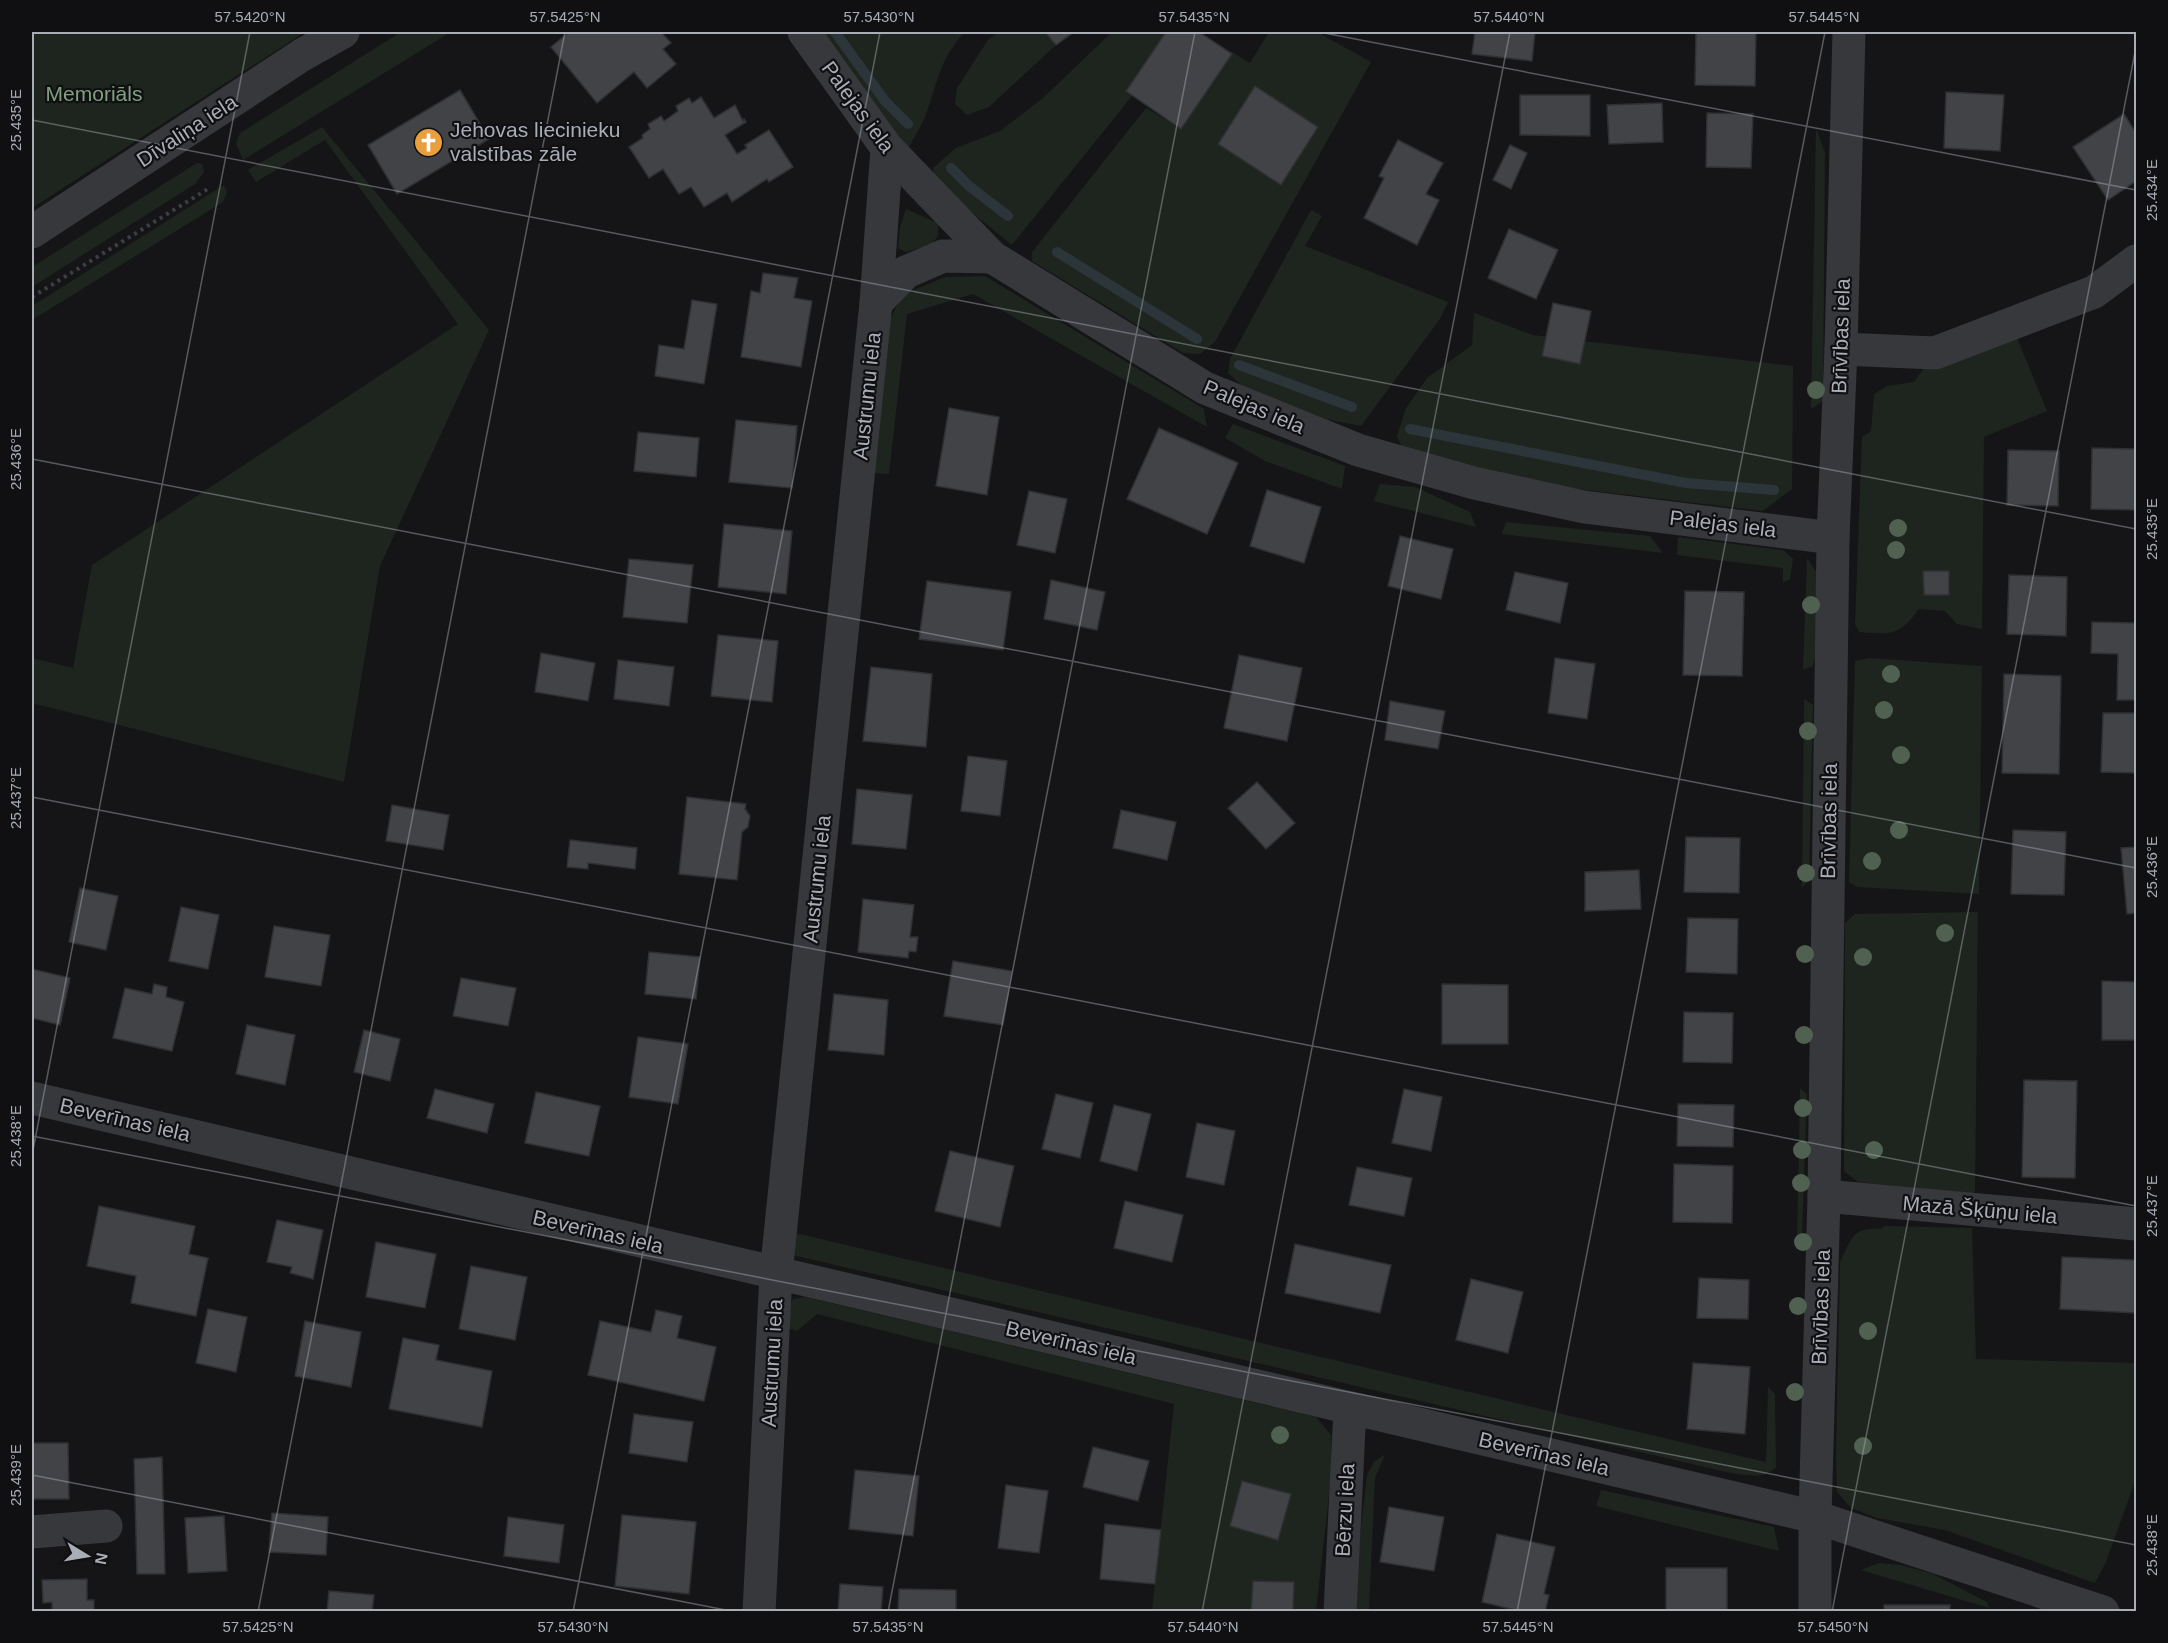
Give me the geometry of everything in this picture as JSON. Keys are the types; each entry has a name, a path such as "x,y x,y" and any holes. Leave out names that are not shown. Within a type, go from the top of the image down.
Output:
{"street":[{"name":"Dīvaliņa iela","path":"32,232 302,55 343,32"},
{"name":"Palejas iela","path":"804,32 887,148 992,258 1205,388 1358,450 1474,483 1584,507 1833,538"},
{"name":"Brīvības iela","path":"1815,1611 1815,1517 1824,1197 1833,538 1841,350 1849,32"},
{"name":"Austrumu iela","path":"759,1611 776,1274 876,303 887,148"},
{"path":"876,303 906,272 943,256 992,258"},
{"path":"1841,350 1935,353 2094,291 2136,261"},
{"name":"Beverīnas iela","path":"32,1098 1815,1517 2103,1611"},
{"name":"Mazā Šķūņu iela","path":"1824,1197 2136,1224"},
{"name":"Bērzu iela","path":"1340,1611 1350,1408"},
{"path":"32,1532 106,1526"}],"path":[{"path":"32,297 211,187"}],"green space":[{"name":"Memoriāls","path":"32,32 305,32 32,208"},
{"path":"401,32 451,32 243,160 236,143 240,133"},
{"path":"817,32 965,32 944,62 925,117 909,147 891,136"},
{"path":"998,32 1045,32 1056,45 989,107 967,115 955,104 957,88 988,40"},
{"path":"1112,32 1166,32 1126,91 1132,96 1012,245 934,182 933,168 956,148 1000,131 1043,98"},
{"path":"1269,32 1317,32 1371,62 1215,342 1200,354 1183,353 1032,261 1032,252 1146,108 1181,129 1232,54 1203,35 1250,63"},
{"path":"322,127 489,330 380,566 344,782 32,703 32,658 73,668 92,565 458,324 325,140 256,182 248,170"},
{"path":"1816,128 1825,152 1823,401 1811,409"},
{"path":"197,163 202,164 204,172 195,184 32,287 32,267"},
{"path":"224,185 227,193 223,202 32,320 32,306"},
{"path":"906,209 938,223 938,236 931,245 906,252 898,248 900,227"},
{"path":"1311,210 1322,216 1305,246 1448,302 1440,319 1361,426 1325,419 1243,387 1228,373 1230,359"},
{"path":"985,276 1204,409 1207,427 973,294 907,314 889,474 872,473 887,326 902,295 945,277"},
{"path":"1474,313 1533,335 1793,366 1792,489 1763,511 1544,485 1402,448 1397,436 1406,408 1427,378 1472,345"},
{"path":"2013,328 2047,411 1984,437 1982,629 1957,624 1945,611 1919,609 1906,625 1893,632 1859,632 1855,624 1862,437 1871,431 1874,394 1887,386 1914,382 1929,361"},
{"path":"1233,424 1345,466 1342,489 1265,461 1225,438"},
{"path":"1380,484 1415,487 1470,512 1476,527 1374,501"},
{"path":"1506,522 1650,536 1663,553 1502,534"},
{"path":"1678,537 1783,550 1793,559 1790,579 1783,583 1783,568 1677,555"},
{"path":"1807,558 1818,575 1816,655 1812,667 1803,669"},
{"path":"1869,658 1982,666 1979,894 1857,887 1849,882 1855,661"},
{"path":"1804,699 1813,705 1809,880 1802,888"},
{"path":"1978,912 1975,1194 1858,1182 1844,1171 1845,923 1855,914"},
{"path":"1800,1088 1807,1094 1802,1235 1797,1242"},
{"path":"1885,1226 1972,1228 1976,1359 2136,1363 2136,1479 2106,1562 2095,1583 1945,1530 1877,1518 1851,1508 1837,1492 1840,1262 1851,1240 1858,1232 1881,1229"},
{"path":"795,1234 1766,1462 1768,1387 1775,1394 1776,1467 1766,1474 1759,1475 1726,1472 792,1255"},
{"path":"805,1297 1316,1417 1331,1435 1331,1477 1316,1611 1152,1611 1174,1404 817,1314 797,1331 785,1327 786,1312 793,1299"},
{"path":"1385,1454 1375,1478 1369,1611 1356,1612 1359,1545 1367,1475 1374,1462"},
{"path":"1601,1490 1774,1527 1779,1551 1596,1506"},
{"path":"1879,1563 1901,1565 1933,1574 1987,1602 1989,1608 1861,1570"}],"building":[{"path":"569,32 661,32 671,43 663,49 676,64 647,88 634,72 597,103 551,47"},
{"path":"1045,32 1074,32 1056,45"},
{"path":"1166,32 1199,32 1232,54 1181,129 1126,91"},
{"path":"1475,32 1535,32 1532,61 1472,54"},
{"path":"1696,32 1756,32 1755,86 1695,85"},
{"path":"1255,86 1318,127 1281,185 1218,144"},
{"name":"Jehovas liecinieku valstības zāle","path":"460,90 489,139 397,194 368,145"},
{"path":"1946,92 2004,95 2000,151 1944,148"},
{"path":"1520,95 1590,95 1590,136 1520,135"},
{"path":"701,97 714,118 735,105 743,121 744,119 746,122 725,135 737,154 747,148 745,145 769,130 793,167 769,182 767,179 732,202 727,193 704,207 691,187 679,194 663,169 649,178 629,147 643,138 642,135 650,129 648,124 661,116 664,121 678,111 676,106 689,98 692,103"},
{"path":"1662,103 1663,142 1609,144 1607,105"},
{"path":"1707,113 1753,114 1751,168 1706,167"},
{"path":"2124,114 2136,133 2136,181 2108,200 2073,147"},
{"path":"1398,140 1443,163 1426,194 1439,200 1417,245 1364,218 1384,178 1379,176"},
{"path":"1510,145 1527,153 1511,189 1493,180"},
{"path":"1509,229 1558,250 1536,299 1488,278"},
{"path":"763,273 798,278 794,298 812,301 801,367 741,357 751,291 760,293"},
{"path":"692,300 717,304 704,384 655,376 659,345 684,349"},
{"path":"1553,303 1591,311 1580,364 1542,356"},
{"path":"949,408 999,417 987,495 936,486"},
{"path":"736,420 797,426 792,488 729,482"},
{"path":"1159,428 1238,463 1207,534 1127,499"},
{"path":"638,432 699,438 696,477 634,471"},
{"path":"2092,448 2136,449 2136,510 2091,509"},
{"path":"2008,450 2059,451 2058,506 2007,505"},
{"path":"1267,490 1321,507 1304,563 1250,546"},
{"path":"1029,491 1067,499 1055,553 1017,545"},
{"path":"724,524 792,531 786,594 718,587"},
{"path":"1400,536 1453,549 1441,599 1388,586"},
{"path":"629,559 693,565 687,623 623,617"},
{"path":"1923,571 1949,571 1949,595 1924,595"},
{"path":"1515,572 1568,583 1560,623 1506,610"},
{"path":"2009,575 2067,577 2066,636 2007,634"},
{"path":"1051,580 1105,592 1097,630 1044,619"},
{"path":"927,581 1011,592 1003,650 919,639"},
{"path":"1685,591 1744,592 1742,676 1683,675"},
{"path":"2092,622 2136,623 2136,700 2117,700 2118,654 2091,653"},
{"path":"718,635 778,641 772,702 711,696"},
{"path":"541,653 595,663 588,701 535,692"},
{"path":"1239,655 1302,668 1287,741 1224,728"},
{"path":"1555,658 1595,664 1587,719 1548,713"},
{"path":"618,660 674,667 669,706 614,699"},
{"path":"871,667 932,674 926,747 863,741"},
{"path":"2004,674 2061,676 2059,774 2002,773"},
{"path":"1390,701 1445,711 1438,749 1385,740"},
{"path":"2103,713 2136,713 2136,773 2101,772"},
{"path":"968,756 1007,761 1000,816 961,811"},
{"path":"1257,782 1295,823 1266,849 1228,808"},
{"path":"857,789 912,795 906,849 852,844"},
{"path":"687,797 746,804 745,809 750,816 748,827 742,832 737,880 679,874"},
{"path":"392,805 449,815 443,850 386,841"},
{"path":"1121,810 1176,822 1167,860 1113,848"},
{"path":"2013,830 2066,832 2064,895 2011,894"},
{"path":"1686,837 1740,838 1739,893 1684,892"},
{"path":"570,840 637,848 635,869 588,863 588,869 567,867"},
{"path":"2136,847 2136,913 2127,914 2121,848"},
{"path":"1639,870 1641,909 1585,911 1585,872"},
{"path":"80,888 118,896 106,950 69,942"},
{"path":"863,899 914,905 910,937 918,937 916,952 909,951 908,958 858,952"},
{"path":"181,907 219,915 208,969 169,961"},
{"path":"1688,918 1738,919 1737,974 1686,972"},
{"path":"274,926 330,935 321,986 265,977"},
{"path":"649,952 700,957 696,999 645,994"},
{"path":"953,961 1012,971 1003,1025 944,1016"},
{"path":"32,969 70,978 60,1025 32,1018"},
{"path":"461,978 516,988 508,1026 453,1016"},
{"path":"2102,981 2136,982 2136,1040 2102,1040"},
{"path":"154,984 167,987 166,997 184,1002 172,1051 113,1038 125,988 152,994"},
{"path":"1442,984 1508,985 1508,1044 1442,1044"},
{"path":"834,994 888,1000 884,1055 828,1050"},
{"path":"1684,1012 1733,1013 1732,1063 1683,1062"},
{"path":"247,1025 295,1035 285,1085 236,1074"},
{"path":"364,1030 400,1039 390,1081 354,1072"},
{"path":"638,1037 688,1044 678,1104 629,1097"},
{"path":"2024,1080 2077,1081 2075,1178 2022,1177"},
{"path":"435,1089 494,1104 487,1133 427,1118"},
{"path":"1404,1089 1442,1097 1431,1151 1392,1143"},
{"path":"536,1092 600,1106 589,1156 525,1143"},
{"path":"1056,1094 1093,1103 1080,1158 1042,1149"},
{"path":"1678,1104 1734,1105 1733,1147 1677,1146"},
{"path":"1114,1105 1151,1114 1137,1171 1100,1161"},
{"path":"1197,1123 1235,1131 1224,1185 1186,1177"},
{"path":"950,1151 1014,1166 1000,1227 935,1211"},
{"path":"1674,1164 1733,1166 1732,1223 1673,1222"},
{"path":"1357,1167 1412,1178 1404,1216 1349,1205"},
{"path":"1125,1201 1183,1215 1172,1262 1114,1248"},
{"path":"99,1206 195,1226 189,1254 208,1258 196,1316 131,1303 136,1276 87,1266"},
{"path":"277,1220 323,1230 313,1279 290,1273 292,1267 267,1262"},
{"path":"376,1242 436,1254 425,1308 366,1297"},
{"path":"1295,1244 1391,1265 1380,1313 1285,1293"},
{"path":"2062,1257 2136,1260 2136,1313 2060,1309"},
{"path":"471,1266 527,1277 515,1340 459,1329"},
{"path":"1699,1278 1749,1280 1748,1319 1697,1318"},
{"path":"1471,1279 1523,1292 1508,1353 1456,1340"},
{"path":"208,1309 247,1317 236,1372 196,1363"},
{"path":"656,1310 682,1316 677,1338 716,1347 704,1401 588,1375 600,1321 651,1332"},
{"path":"305,1321 361,1332 351,1387 295,1376"},
{"path":"403,1338 439,1345 436,1360 492,1371 482,1427 389,1409"},
{"path":"1693,1363 1750,1367 1745,1434 1687,1429"},
{"path":"634,1414 693,1422 687,1462 629,1453"},
{"path":"32,1443 68,1443 69,1499 32,1499"},
{"path":"1093,1447 1149,1461 1138,1501 1083,1487"},
{"path":"162,1457 165,1574 137,1574 134,1459"},
{"path":"855,1470 919,1476 913,1536 849,1529"},
{"path":"1242,1481 1291,1494 1278,1540 1230,1526"},
{"path":"1006,1485 1048,1491 1039,1553 998,1548"},
{"path":"1389,1507 1444,1517 1434,1571 1380,1562"},
{"path":"272,1513 328,1517 326,1555 269,1552"},
{"path":"622,1515 696,1522 689,1594 615,1586"},
{"path":"224,1516 227,1571 188,1573 185,1518"},
{"path":"508,1517 564,1525 559,1563 504,1556"},
{"path":"1105,1524 1161,1530 1155,1584 1100,1579"},
{"path":"1497,1534 1555,1547 1544,1594 1549,1595 1545,1612 1523,1612 1482,1602"},
{"path":"1666,1568 1727,1568 1727,1612 1666,1612"},
{"path":"87,1579 87,1600 94,1600 94,1612 52,1612 52,1602 43,1603 42,1580"},
{"path":"1253,1581 1294,1582 1293,1612 1251,1612"},
{"path":"840,1584 883,1587 881,1612 838,1612"},
{"path":"899,1589 956,1590 956,1612 898,1612"},
{"path":"329,1591 374,1595 372,1612 327,1612"},
{"path":"1884,1605 1950,1605 1950,1612 1884,1612"}],"waterway":[{"path":"835,32 885,101 908,124"},
{"path":"951,168 969,186 1008,216"},
{"path":"1057,252 1197,339"},
{"path":"1239,365 1352,407"},
{"path":"1410,429 1686,483 1774,490"}],"place":[{"name":"Jehovas liecinieku valstības zāle","path":"429,142"}]}
